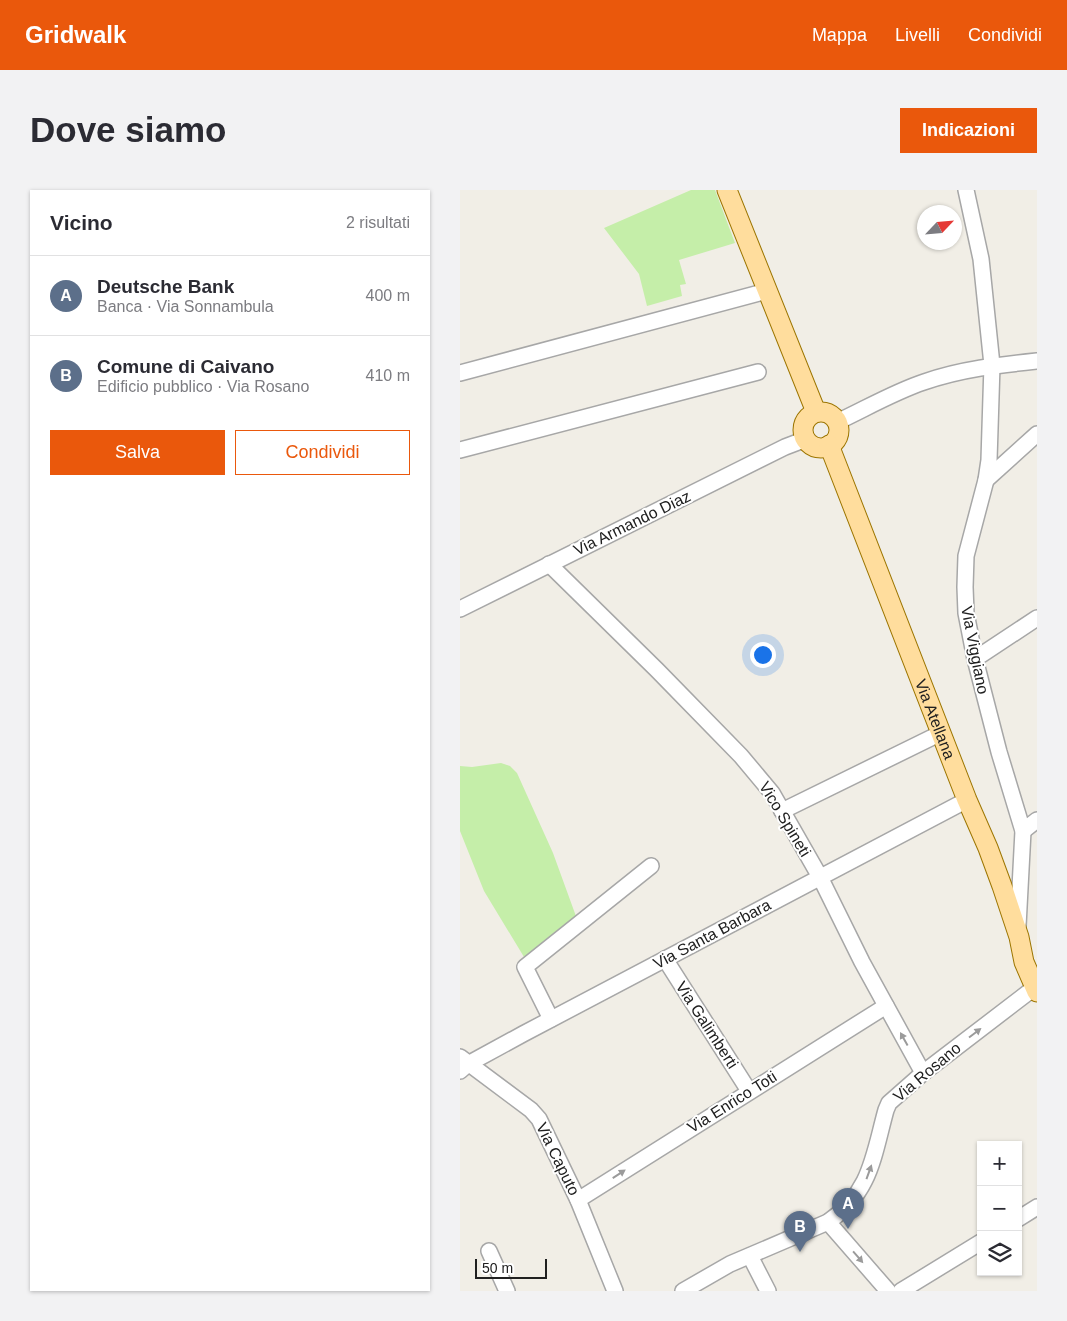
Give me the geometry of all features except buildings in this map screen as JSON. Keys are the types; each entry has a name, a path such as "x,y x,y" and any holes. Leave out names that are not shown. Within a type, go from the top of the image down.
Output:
{"main road":[{"path":"727,190 816,412"},
{"path":"816,412 828,414 837,422 838,435 829,445 818,447 809,443 803,432 806,420 816,412"},
{"name":"Via Atellana","path":"829,445 967,800 988,848 1018,933 1024,962 1036,990"}],"street":[{"name":"Via Viggiano","path":"966,190 981,259 992,365 989,460 986,480 966,556 964,587 966,614 975,659 999,752 1023,830 1018,933"},
{"path":"460,374 767,291"},
{"path":"837,422 922,382 992,365 1037,361"},
{"path":"460,450 758,372"},
{"path":"986,480 1036,436"},
{"name":"Via Armando Diaz","path":"460,609 806,439"},
{"name":"Vico Spineti","path":"549,564 741,756 772,793 820,877 862,962 922,1072"},
{"path":"975,659 1037,618"},
{"path":"782,810 941,733"},
{"name":"Via Santa Barbara","path":"463,1064 967,800"},
{"path":"1023,830 1037,820"},
{"path":"551,1019 525,967 651,866"},
{"name":"Via Galimberti","path":"665,959 749,1091"},
{"name":"Via Rosano","path":"691,1289 730,1264 828,1222 854,1200 870,1170 889,1103 922,1072 1036,990"},
{"name":"Via Enrico Toti","path":"578,1200 886,1006"},
{"name":"Via Caputo","path":"463,1064 531,1110 539,1119 578,1200 615,1291"},
{"path":"1022,1217 1037,1208"},
{"path":"828,1222 888,1291"},
{"path":"901,1291 977,1244"},
{"path":"489,1251 506,1286 492,1291"},
{"path":"750,1256 768,1291"}],"green space":[{"path":"691,190 715,190 735,243 679,260 686,284 680,285 682,296 647,306 639,274 604,228"},
{"path":"501,763 510,766 517,773 553,853 577,919 524,957 484,891 460,831 460,766 472,767"}],"place":[{"name":"Deutsche Bank","path":"848,1229"},
{"name":"Comune di Caivano","path":"800,1252"}]}
